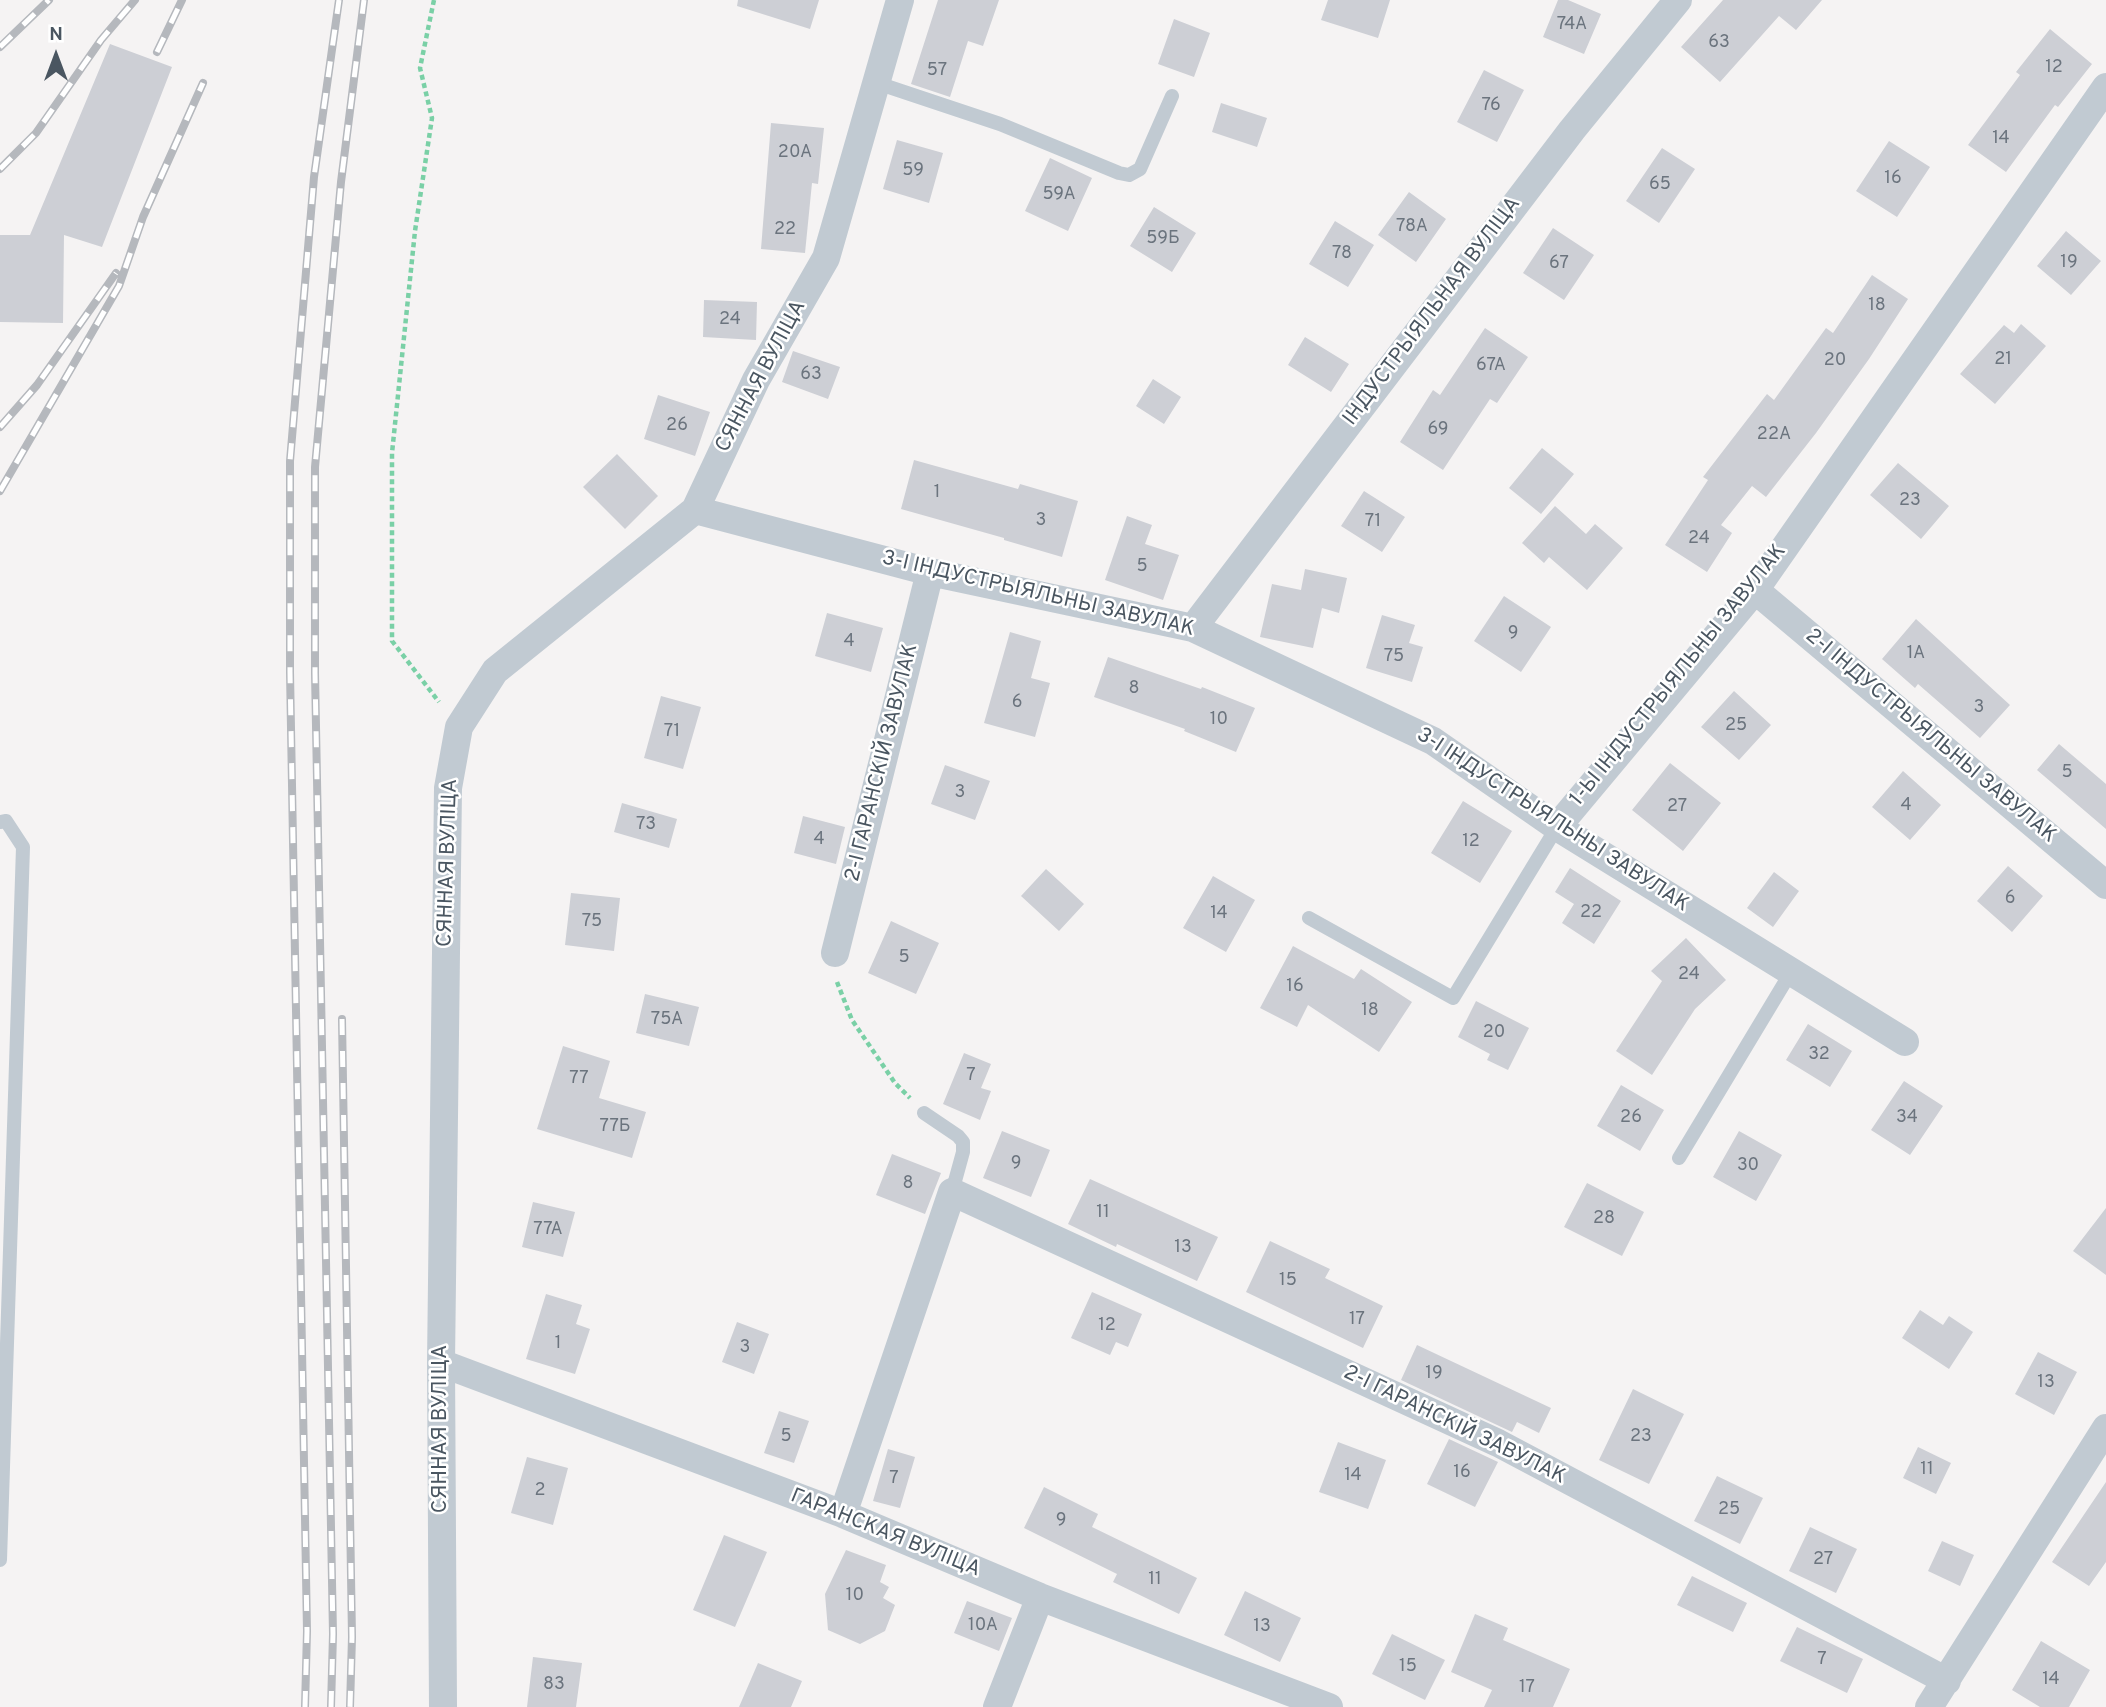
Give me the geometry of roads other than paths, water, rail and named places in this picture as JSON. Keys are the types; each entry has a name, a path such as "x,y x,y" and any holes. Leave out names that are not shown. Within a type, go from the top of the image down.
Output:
{"street":[{"name":"СЯННАЯ ВУЛІЦА","path":"443,1707 441,1363 448,788 459,727 495,671 695,510 756,380 826,258 900,0"},
{"name":"ІНДУСТРЫЯЛЬНАЯ ВУЛІЦА","path":"1193,628 1564,141 1678,0"},
{"name":"1-Ы ІНДУСТРЫЯЛЬНЫ ЗАВУЛАК","path":"1557,827 1755,590 2106,88"},
{"name":"3-І ІНДУСТРЫЯЛЬНЫ ЗАВУЛАК","path":"695,510 930,572 1193,628 1433,741 1557,827 1905,1042"},
{"name":"2-І ГАРАНСКІЙ ЗАВУЛАК","path":"835,953 930,572"},
{"name":"2-І ІНДУСТРЫЯЛЬНЫ ЗАВУЛАК","path":"1755,590 2106,885"},
{"name":"2-І ГАРАНСКІЙ ЗАВУЛАК","path":"951,1192 1498,1443 1947,1681"},
{"path":"843,1514 951,1192"},
{"name":"ГАРАНСКАЯ ВУЛІЦА","path":"441,1363 843,1514 1040,1597 1329,1707"},
{"path":"1929,1707 2106,1428"},
{"path":"997,1707 1040,1597"}],"lane":[{"path":"877,83 1000,124 1129,175 1140,169 1172,96"},
{"path":"0,822 6,821 23,847 0,1560"},
{"name":"1-Ы ІНДУСТРЫЯЛЬНЫ ЗАВУЛАК","path":"1310,918 1453,998 1557,827"},
{"path":"1679,1158 1791,972"},
{"path":"924,1113 958,1136 962,1142 963,1152 951,1192"}],"railway":[{"path":"0,47 49,0"},
{"path":"0,169 36,133 101,40 135,0"},
{"path":"157,52 182,0"},
{"path":"305,1707 307,1631 290,672 290,461 314,177 339,0"},
{"path":"331,1707 333,1634 315,673 315,467 341,182 364,0"},
{"path":"0,491 119,286 143,217 203,83"},
{"path":"0,427 37,385 116,273"},
{"path":"342,1019 352,1637 350,1707"}]}
